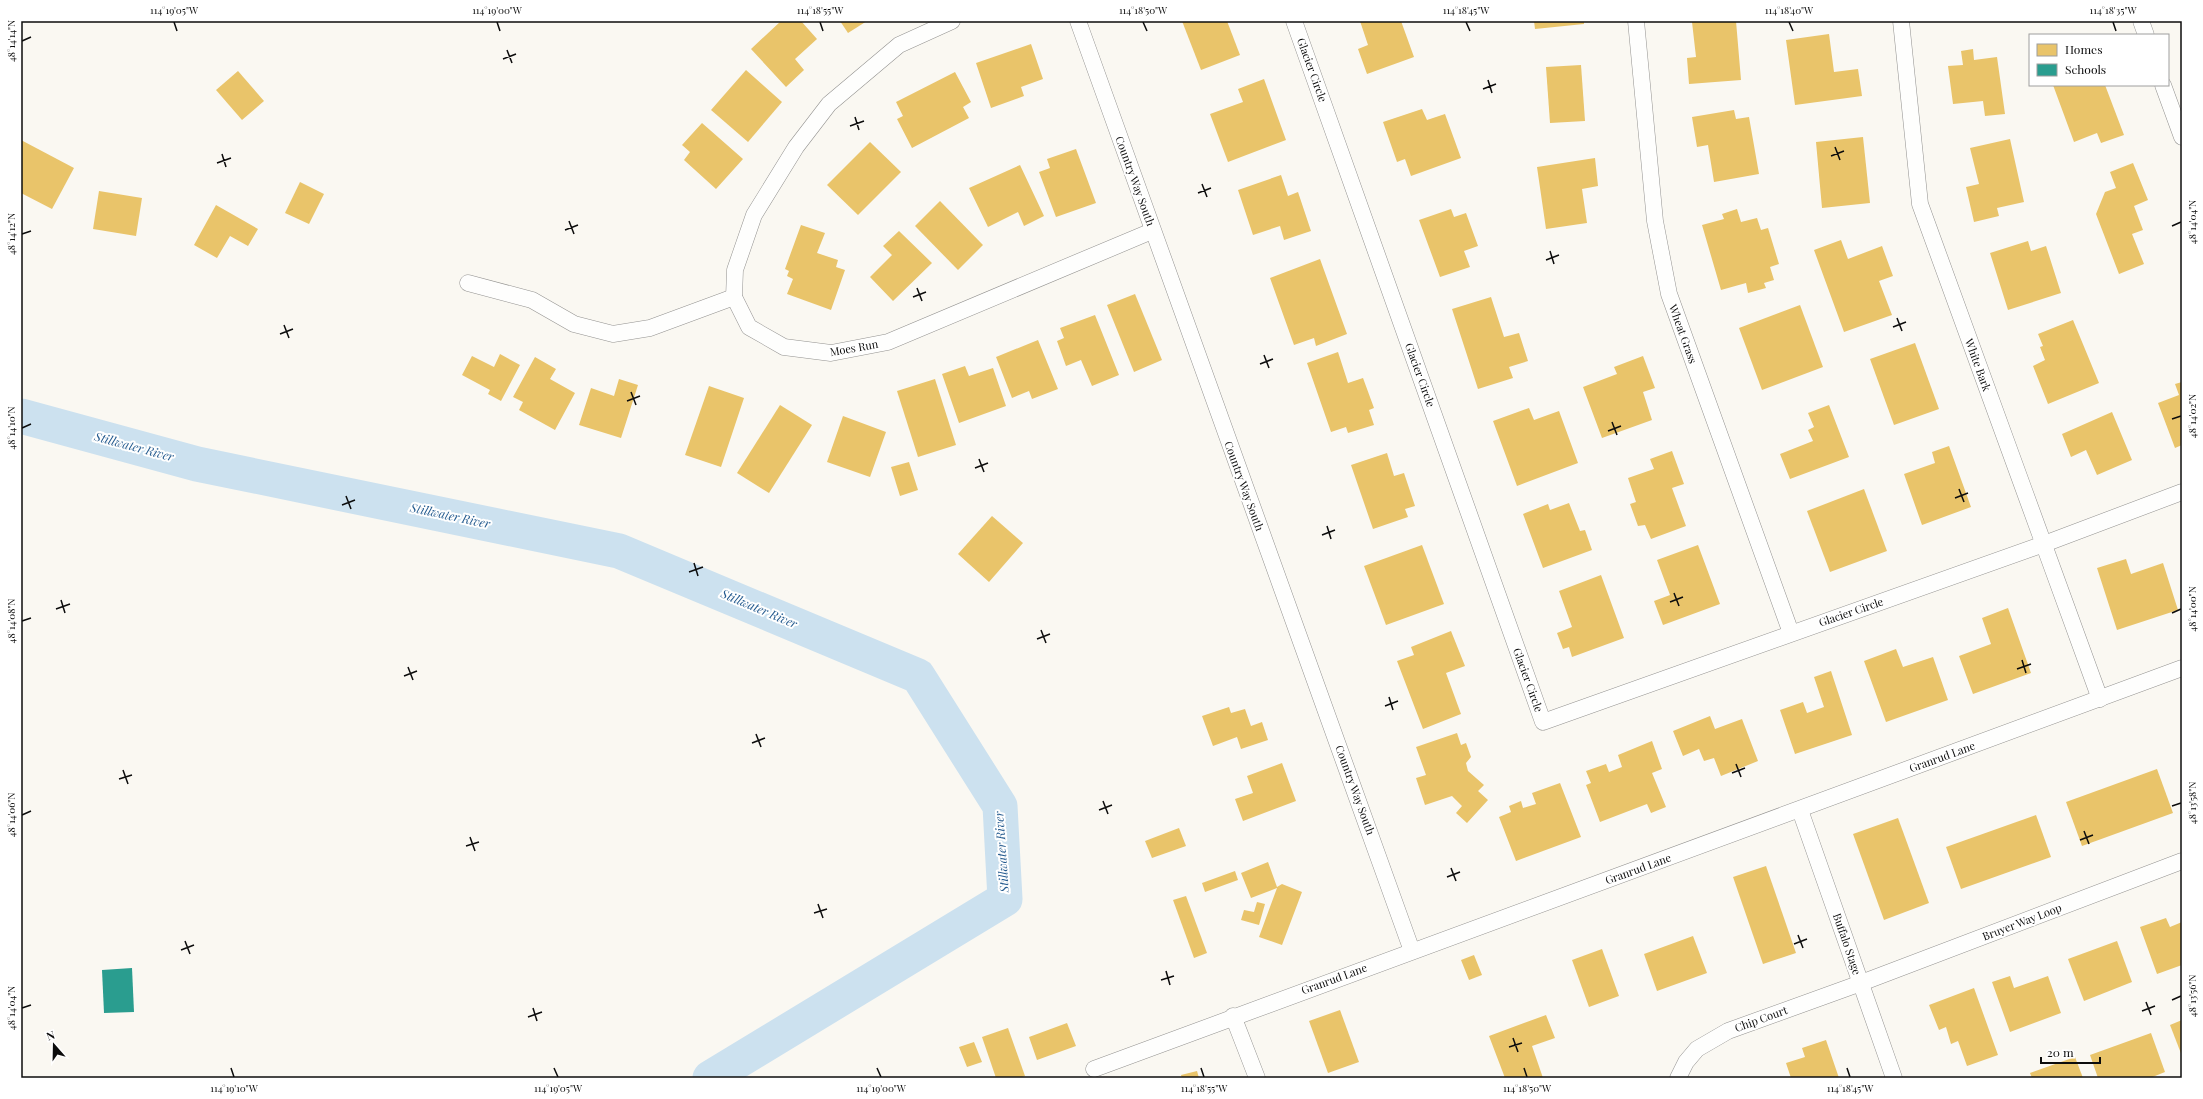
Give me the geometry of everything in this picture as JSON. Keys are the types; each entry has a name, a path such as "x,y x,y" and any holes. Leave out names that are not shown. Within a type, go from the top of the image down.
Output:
{"street":[{"path":"468,283 532,300 574,324 612,334 650,328 734,297 735,270 754,215 796,147 829,104 899,45 952,21"},
{"name":"Country Way South","path":"1078,21 1152,231 1412,950"},
{"name":"Glacier Circle","path":"1294,21 1543,722 2044,544 2182,492"},
{"name":"Wheat Grass","path":"1636,21 1655,221 1669,294 1791,633"},
{"name":"White Bark","path":"1901,21 1920,204 2100,699"},
{"path":"2141,21 2146,34"},
{"path":"2164,86 2182,137"},
{"name":"Moes Run","path":"734,297 750,327 756,331 784,347 831,354 888,342 1152,231"},
{"name":"Granrud Lane","path":"1094,1069 1412,950 1800,810 2182,668"},
{"name":"Buffalo Stage","path":"1800,810 1894,1078"},
{"name":"Bruyer Way Loop","path":"1861,983 2182,861"},
{"name":"Chip Court","path":"1678,1078 1686,1062 1697,1049 1728,1031 1861,983"},
{"path":"1233,1016 1257,1078"}],"building: Homes":[{"path":"781,21 801,21 817,39 795,59 804,70 786,87 751,49"},
{"path":"840,21 867,21 848,33"},
{"path":"1182,21 1227,21 1240,55 1201,70"},
{"path":"1360,21 1401,21 1414,57 1367,74 1358,49 1368,45"},
{"path":"1534,21 1584,21 1584,24 1535,29"},
{"path":"1736,21 1741,80 1689,84 1687,58 1696,57 1692,22"},
{"path":"1829,34 1834,72 1858,69 1862,96 1795,105 1786,40"},
{"path":"1031,44 1043,79 1021,87 1024,96 991,108 976,63"},
{"path":"1973,49 1974,60 1997,57 2005,114 1985,116 1983,101 1953,104 1948,66 1963,65 1961,51"},
{"path":"1581,65 1585,121 1550,123 1546,67"},
{"path":"746,70 782,102 748,142 711,110"},
{"path":"238,71 264,101 242,120 216,90"},
{"path":"955,72 971,102 963,107 969,118 912,148 897,119 903,116 896,102"},
{"path":"1264,79 1286,140 1228,162 1210,114 1243,102 1238,89"},
{"path":"2053,86 2105,86 2124,135 2101,143 2097,133 2074,142"},
{"path":"1422,109 1427,120 1445,114 1461,158 1411,176 1405,159 1397,162 1383,122"},
{"path":"1734,110 1736,119 1749,117 1759,174 1714,182 1708,145 1697,147 1692,117"},
{"path":"702,123 743,159 716,189 684,160 690,152 682,145"},
{"path":"1863,137 1870,203 1822,208 1816,142"},
{"path":"2010,139 2024,202 1997,208 1999,216 1974,222 1966,187 1979,184 1970,148"},
{"path":"21,140 74,168 52,209 21,193"},
{"path":"870,142 901,172 858,215 827,185"},
{"path":"1076,149 1096,203 1056,217 1039,172 1050,168 1047,159"},
{"path":"1595,158 1598,186 1582,189 1587,223 1546,229 1537,167"},
{"path":"2133,163 2148,200 2134,206 2143,230 2132,234 2144,264 2119,274 2096,214 2105,192 2116,188 2110,172"},
{"path":"1020,165 1044,216 1024,226 1018,212 988,227 969,188"},
{"path":"1281,175 1288,196 1298,192 1311,231 1284,240 1280,226 1253,235 1238,190"},
{"path":"300,182 324,194 309,224 285,213"},
{"path":"99,191 142,198 136,236 93,229"},
{"path":"940,201 983,245 958,270 915,226"},
{"path":"216,205 258,229 248,246 230,236 217,258 194,245"},
{"path":"1451,209 1454,217 1466,213 1478,246 1464,251 1470,267 1440,277 1419,220"},
{"path":"1737,209 1741,222 1757,218 1761,230 1768,228 1779,264 1770,267 1774,280 1764,283 1766,288 1748,293 1746,283 1721,290 1702,225 1724,219 1722,214"},
{"path":"801,225 825,233 817,253 838,260 836,267 845,270 831,310 787,294 793,279 787,276 789,271 785,269"},
{"path":"899,231 932,263 893,301 870,277 892,255 883,246"},
{"path":"1841,240 1848,259 1882,246 1893,276 1879,281 1892,315 1844,332 1814,250"},
{"path":"2028,241 2031,251 2046,246 2061,293 2008,310 1990,253"},
{"path":"1320,259 1347,334 1316,346 1314,338 1294,345 1270,278"},
{"path":"1135,294 1162,360 1134,372 1107,305"},
{"path":"1491,297 1504,337 1519,333 1528,361 1509,367 1513,378 1478,389 1452,309"},
{"path":"1800,305 1823,367 1762,390 1739,328"},
{"path":"1095,315 1119,375 1092,386 1081,360 1066,366 1057,341 1064,338 1060,328"},
{"path":"2073,320 2099,383 2048,404 2033,366 2045,360 2040,347 2043,346 2038,334"},
{"path":"1038,340 1058,389 1032,399 1029,391 1012,398 996,357"},
{"path":"1915,343 1939,409 1894,425 1870,359"},
{"path":"1338,352 1348,383 1363,378 1374,408 1369,410 1374,425 1348,433 1346,427 1331,432 1307,363"},
{"path":"500,354 520,365 501,401 488,394 490,390 462,375 472,356 494,367"},
{"path":"1643,356 1655,388 1643,392 1652,420 1602,438 1583,387 1617,374 1614,367"},
{"path":"535,357 556,369 550,379 575,393 555,430 519,410 523,402 513,397"},
{"path":"965,366 969,376 993,368 1006,406 959,423 942,374"},
{"path":"619,379 638,385 621,438 579,425 591,388 614,396"},
{"path":"935,379 956,445 918,457 897,391"},
{"path":"2182,382 2182,445 2175,448 2158,403 2179,395 2175,384"},
{"path":"709,386 744,398 721,467 685,455"},
{"path":"780,405 812,425 769,493 737,473"},
{"path":"1829,405 1849,457 1790,479 1780,454 1813,441 1808,430 1814,427 1808,413"},
{"path":"1529,408 1534,420 1559,411 1578,463 1517,486 1493,421"},
{"path":"2112,412 2132,460 2097,475 2086,450 2071,457 2062,434"},
{"path":"843,416 886,432 870,477 827,462"},
{"path":"1949,446 1971,507 1922,525 1904,474 1935,463 1932,452"},
{"path":"1672,451 1684,484 1672,488 1686,526 1651,539 1645,525 1638,526 1630,504 1636,502 1628,478 1654,469 1650,459"},
{"path":"1387,453 1394,476 1404,473 1415,506 1405,509 1408,517 1373,529 1351,465"},
{"path":"909,462 918,490 900,496 891,467"},
{"path":"1864,489 1887,551 1830,572 1807,511"},
{"path":"1569,503 1580,531 1585,530 1592,550 1543,568 1523,514 1548,504 1550,510"},
{"path":"992,516 1023,543 989,582 958,554"},
{"path":"1422,545 1444,604 1386,625 1364,566"},
{"path":"1698,545 1720,604 1663,625 1654,601 1670,595 1657,560"},
{"path":"2126,559 2131,574 2163,563 2178,610 2117,630 2097,568"},
{"path":"1601,575 1624,638 1572,657 1569,647 1563,649 1557,633 1572,627 1559,591"},
{"path":"2008,608 2031,673 1973,694 1959,656 1991,644 1982,618"},
{"path":"1451,631 1465,666 1446,673 1461,714 1423,729 1397,661 1414,655 1411,647"},
{"path":"1896,649 1903,667 1933,657 1948,700 1886,722 1864,661"},
{"path":"1831,671 1852,735 1795,754 1780,710 1803,702 1807,713 1824,707 1814,677"},
{"path":"1229,707 1231,713 1245,709 1251,726 1262,722 1268,740 1241,749 1237,737 1213,746 1202,716"},
{"path":"1710,716 1715,729 1742,719 1758,761 1721,776 1714,758 1704,761 1699,749 1683,756 1673,731"},
{"path":"1457,733 1461,745 1466,743 1471,757 1466,763 1468,771 1484,785 1478,791 1488,800 1467,823 1456,813 1462,806 1452,796 1425,805 1416,778 1426,775 1416,747"},
{"path":"1652,741 1662,769 1652,773 1666,807 1651,813 1647,804 1600,822 1586,785 1591,783 1586,771 1606,764 1609,772 1622,767 1618,755"},
{"path":"1282,763 1296,801 1243,821 1235,799 1253,793 1247,776"},
{"path":"2157,769 2173,813 2082,846 2066,802"},
{"path":"1560,783 1581,837 1516,861 1499,817 1511,812 1509,806 1521,801 1523,808 1536,804 1532,793"},
{"path":"2036,815 2051,857 1961,889 1946,847"},
{"path":"1898,818 1929,903 1884,920 1853,834"},
{"path":"1179,828 1186,846 1152,858 1145,841"},
{"path":"1268,862 1277,887 1282,884 1302,892 1282,945 1259,937 1277,888 1251,898 1241,873"},
{"path":"1766,866 1796,953 1763,964 1733,877"},
{"path":"1235,871 1238,880 1205,892 1202,883"},
{"path":"1186,896 1207,953 1194,958 1173,900"},
{"path":"1257,902 1265,904 1259,925 1241,920 1244,910 1254,912"},
{"path":"2166,918 2170,927 2182,922 2182,965 2157,974 2140,927"},
{"path":"1693,936 1707,973 1657,991 1644,954"},
{"path":"2117,941 2132,982 2084,1001 2068,959"},
{"path":"1602,949 1619,996 1589,1007 1572,960"},
{"path":"1474,955 1482,975 1469,980 1461,960"},
{"path":"2010,976 2014,988 2048,976 2061,1013 2010,1032 1992,982"},
{"path":"1974,988 1998,1055 1967,1066 1958,1041 1951,1044 1946,1027 1939,1030 1929,1005"},
{"path":"1340,1010 1359,1062 1328,1073 1309,1021"},
{"path":"1546,1015 1555,1038 1532,1046 1543,1078 1505,1078 1489,1036"},
{"path":"2182,1020 2182,1056 2170,1025"},
{"path":"1067,1023 1076,1046 1037,1060 1029,1037"},
{"path":"1008,1028 1025,1076 1019,1078 996,1078 982,1037"},
{"path":"2151,1033 2165,1072 2150,1078 2098,1078 2090,1055"},
{"path":"1826,1040 1839,1078 1791,1078 1786,1063 1805,1057 1802,1048"},
{"path":"974,1042 982,1062 967,1067 959,1047"},
{"path":"2075,1057 2083,1078 2032,1078 2030,1073"},
{"path":"1197,1071 1199,1078 1182,1078 1181,1075"}],"building: Schools":[{"path":"132,968 134,1012 104,1013 102,970"}],"waterway":[{"name":"Stillwater River","path":"21,416 197,464 619,551 918,676 1000,806 1005,899 710,1078"}]}
